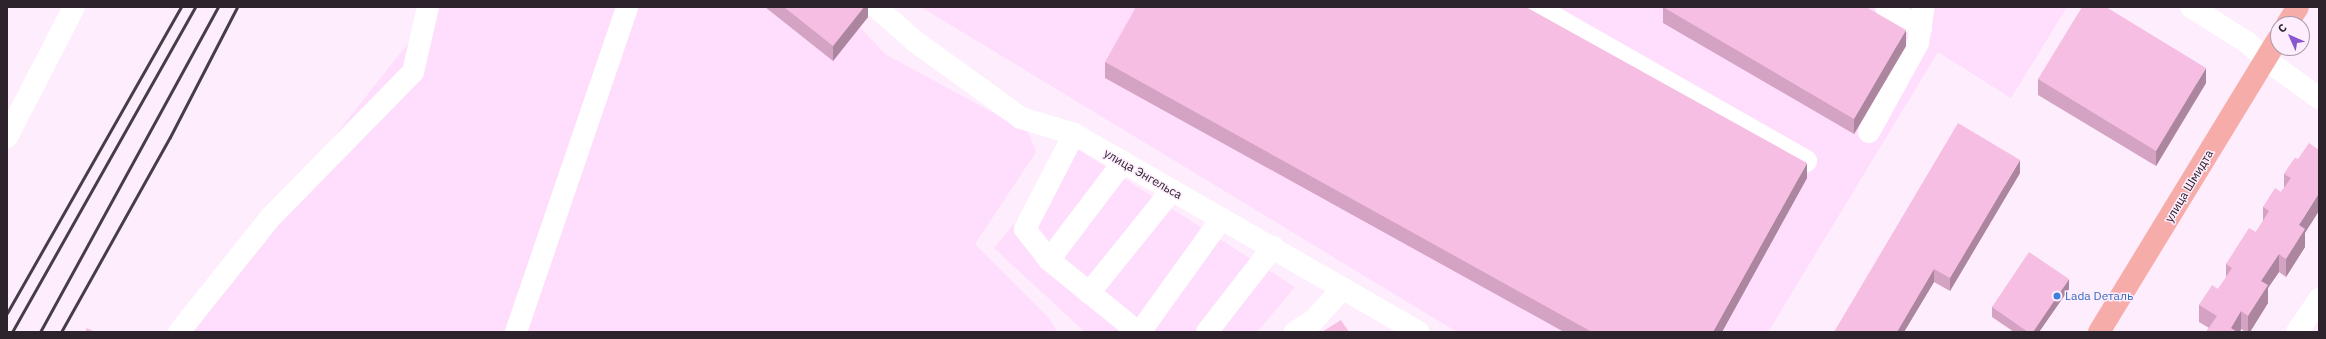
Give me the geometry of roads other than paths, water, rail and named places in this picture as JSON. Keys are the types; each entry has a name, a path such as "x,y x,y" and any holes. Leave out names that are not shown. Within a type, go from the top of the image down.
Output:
{"main road":[{"path":"2292,16 2298,7"},
{"name":"улица Шмидта","path":"2099,332 2270,53"}],"street":[{"path":"7,137 74,7"},
{"path":"180,332 270,218 413,72 428,7"},
{"path":"516,332 627,7"},
{"name":"улица Энгельса","path":"876,7 916,42 1021,118 1074,134 1372,304 1418,332"},
{"path":"1536,7 1806,161"},
{"path":"1886,7 1921,28"},
{"path":"1870,132 1918,43 1924,7"},
{"path":"2191,7 2248,43 2266,60 2319,98"},
{"path":"1074,134 1025,229 1049,260 1139,332 1222,218"},
{"path":"1049,260 1123,162"},
{"path":"1089,293 1172,190"},
{"path":"1207,332 1273,248"},
{"path":"1295,332 1314,320 1343,288"},
{"path":"2298,332 2319,299"},
{"path":"1372,304 1390,332"}],"railway":[{"path":"7,313 181,7"},
{"path":"12,332 195,7"},
{"path":"40,332 218,7"},
{"path":"61,332 170,137 237,7"}],"place":[{"name":"Lada Dеталь","path":"2057,296"}]}
